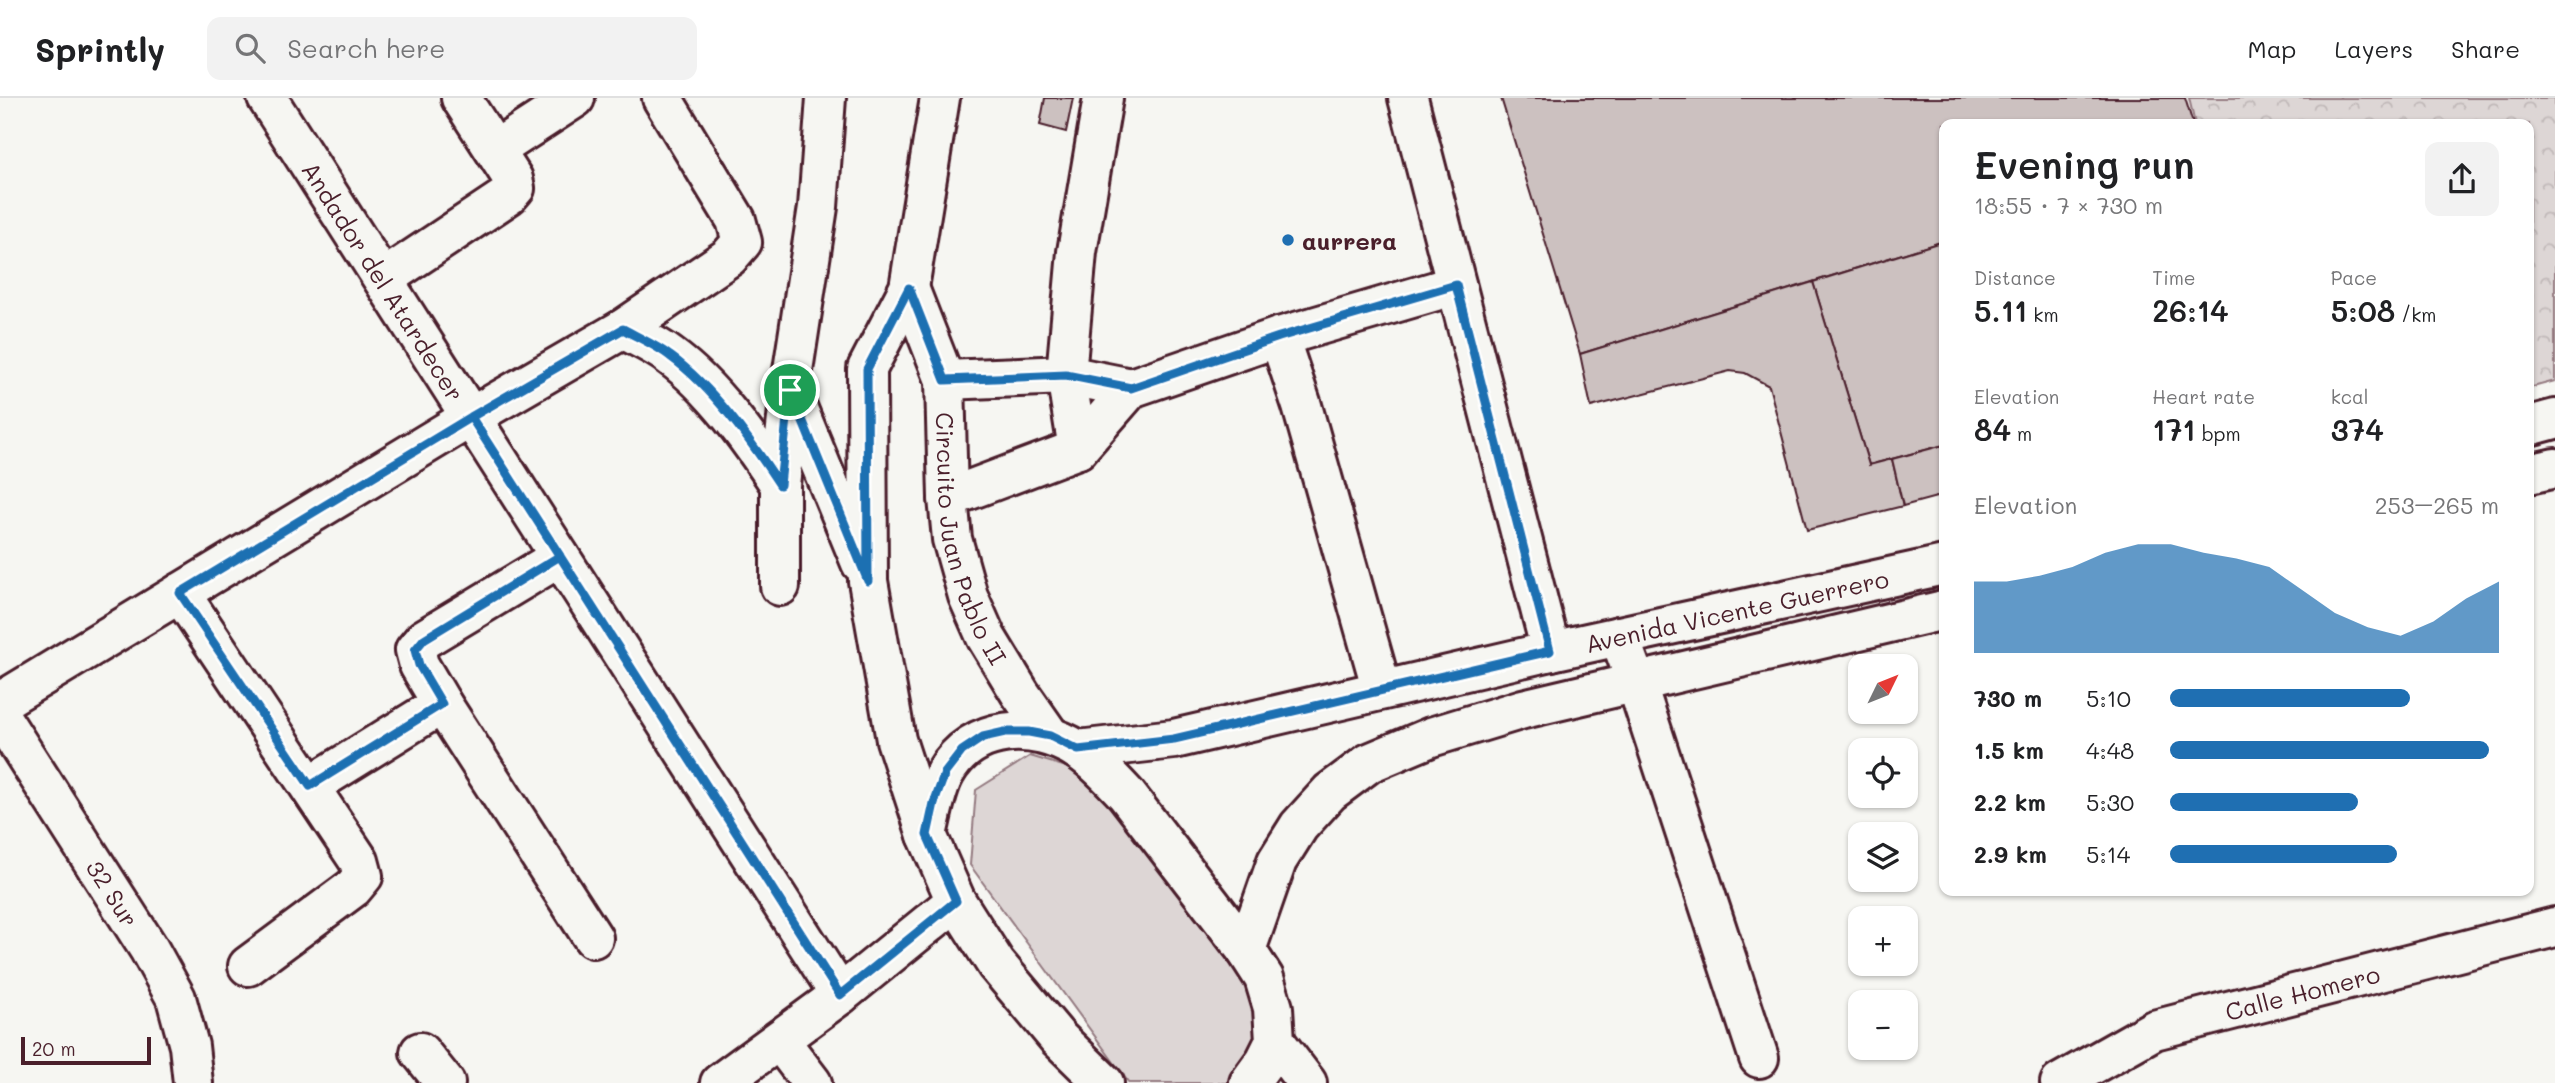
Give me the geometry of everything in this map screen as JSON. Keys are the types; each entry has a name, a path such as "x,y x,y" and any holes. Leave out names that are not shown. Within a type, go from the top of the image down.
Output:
{"street":[{"name":"Andador del Atardecer","path":"267,98 840,995"},
{"path":"383,279 509,195 515,188 513,179 461,98"},
{"path":"495,150 575,98"},
{"path":"0,702 471,417 623,329 730,257 742,242 736,220 662,98"},
{"path":"780,586 780,485 790,390 818,207 826,98"},
{"path":"940,98 909,288 867,369 868,581 896,740 927,835 956,901 996,964 1058,1038 1104,1083"},
{"path":"1078,449 1066,375 1077,252 1103,98"},
{"path":"1408,98 1550,651"},
{"path":"948,498 1078,449 1131,388 1279,337 1456,285"},
{"name":"Circuito Juan Pablo II","path":"909,288 945,380 948,498 953,539 968,596 982,627 1020,693 1064,743 1104,771 1126,794 1246,950 1264,978 1273,1008 1275,1041"},
{"path":"623,329 669,355 690,372 748,438 780,485"},
{"path":"1279,337 1302,406 1382,690"},
{"path":"945,380 1066,375 1131,388"},
{"path":"790,390 868,581"},
{"path":"2534,425 2555,419"},
{"path":"2534,473 2555,468"},
{"path":"560,556 424,639 415,650 419,665 442,704 593,938"},
{"name":"Avenida Vicente Guerrero","path":"927,835 934,803 945,773 962,751 983,737 1005,732 1029,732 1064,743 1174,739 1550,651 1939,566"},
{"path":"180,593 359,861 363,876 352,888 247,966"},
{"name":"Avenida Vicente Guerrero","path":"1246,950 1277,861 1299,826 1330,792 1369,763 1431,737 1523,709 1939,611"},
{"path":"1619,636 1759,1058"},
{"path":"310,786 442,704"},
{"name":"32 Sur","path":"0,716 149,949 176,998 189,1046 193,1083"},
{"path":"720,1083 840,995 956,901"},
{"name":"Calle Homero","path":"2060,1083 2154,1030 2555,927"},
{"path":"780,1041 812,1083"},
{"path":"1249,1083 1275,1041 1307,1083"},
{"path":"420,1052 445,1083"}],"green space":[{"path":"2189,98 2555,98 2555,381 2534,387 2534,119 2194,119"},
{"path":"1030,756 1093,775 1260,1005 1251,1068 1231,1083 1129,1083 970,865 976,790"}],"building":[{"path":"1045,98 1073,98 1066,132 1040,125"},
{"path":"1501,98 2185,98 2191,119 1939,119 1939,243 1580,354"},
{"path":"1939,243 1939,446 1869,465 1813,282"},
{"path":"1813,282 1869,465 1892,459 1903,506 1807,530 1769,386 1745,373 1730,371 1591,407 1580,354"},
{"path":"1939,446 1939,496 1903,506 1892,459"}],"place":[{"name":"aurrera","path":"1288,240"}],"route":[{"path":"790,390 780,485 748,438 690,372 669,355 623,329 471,417 560,556 424,639 415,650 419,665 442,704 310,786 180,593 471,417 840,995 956,901 927,835 934,803 945,773 962,751 983,737 1005,732 1029,732 1050,736 1078,750 1174,739 1550,651 1456,285 1279,337 1131,388 1066,375 945,380 909,288 867,369 868,581 790,390"}]}
